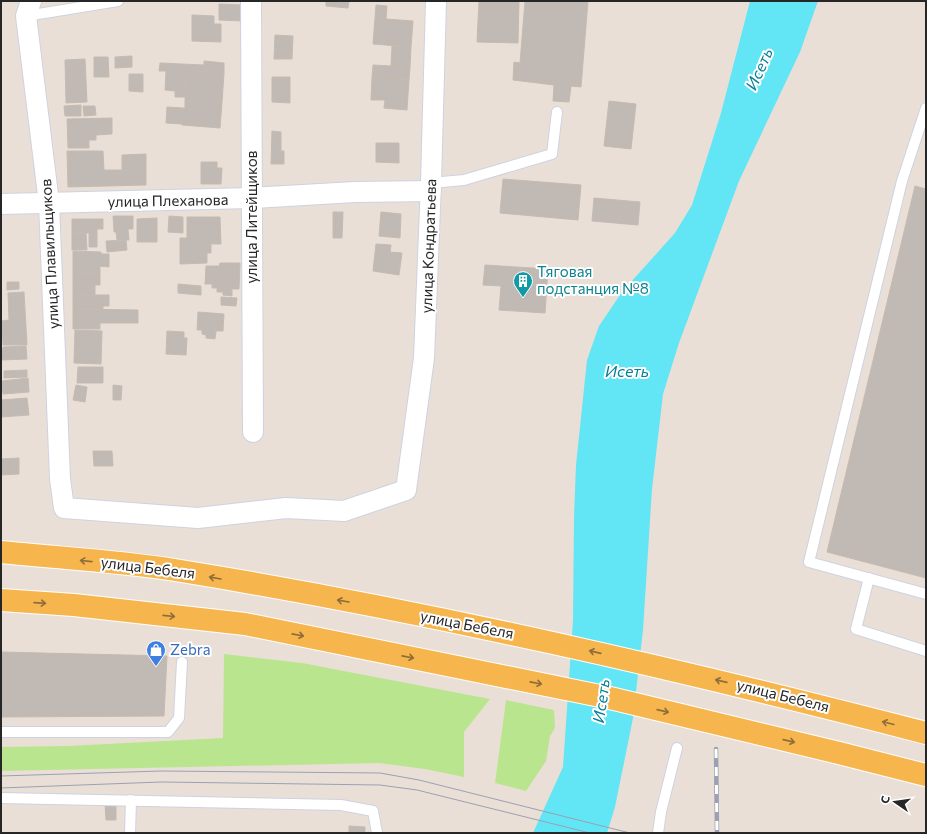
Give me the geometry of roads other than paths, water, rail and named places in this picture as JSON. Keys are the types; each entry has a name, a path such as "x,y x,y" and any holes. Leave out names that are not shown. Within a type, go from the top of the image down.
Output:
{"main road":[{"name":"улица Бебеля","path":"1,552 173,570 469,624 738,684 926,733"},
{"path":"1,600 74,605 244,624 610,698 839,753 926,776"}],"street":[{"name":"улица Литейщиков","path":"251,1 254,432"},
{"name":"улица Кондратьева","path":"64,508 198,518 286,508 344,511 406,490 424,358 431,187 436,1"},
{"name":"улица Плавильщиков","path":"28,9 49,203 60,479 64,508"},
{"name":"улица Плеханова","path":"1,204 252,198 431,187"}],"lane":[{"path":"28,9 118,1"},
{"path":"926,108 902,181 809,562 926,594"},
{"path":"431,187 464,180 552,154 557,112"},
{"path":"869,578 856,629 926,651"},
{"path":"1,732 168,732 179,718 182,662"},
{"path":"658,833 661,812 677,748"},
{"path":"1,798 341,805 373,810 377,833"},
{"path":"130,833 131,800"}],"water":[{"name":"Исеть","path":"750,1 818,1 800,52 739,181 679,343 663,394 652,489 643,630 633,718 615,807 607,833 533,833 563,767 573,620 576,465 587,360 599,326 622,292 675,233 692,205 721,113"}],"tram line":[{"path":"1,776 161,771 380,773 419,780 630,833"},
{"path":"1,788 161,782 380,785 417,790 590,833"}],"railway":[{"path":"716,749 717,833"}],"place":[{"name":"Тяговая подстанция №8","path":"523,298"},
{"name":"Zebra","path":"156,667"}]}
